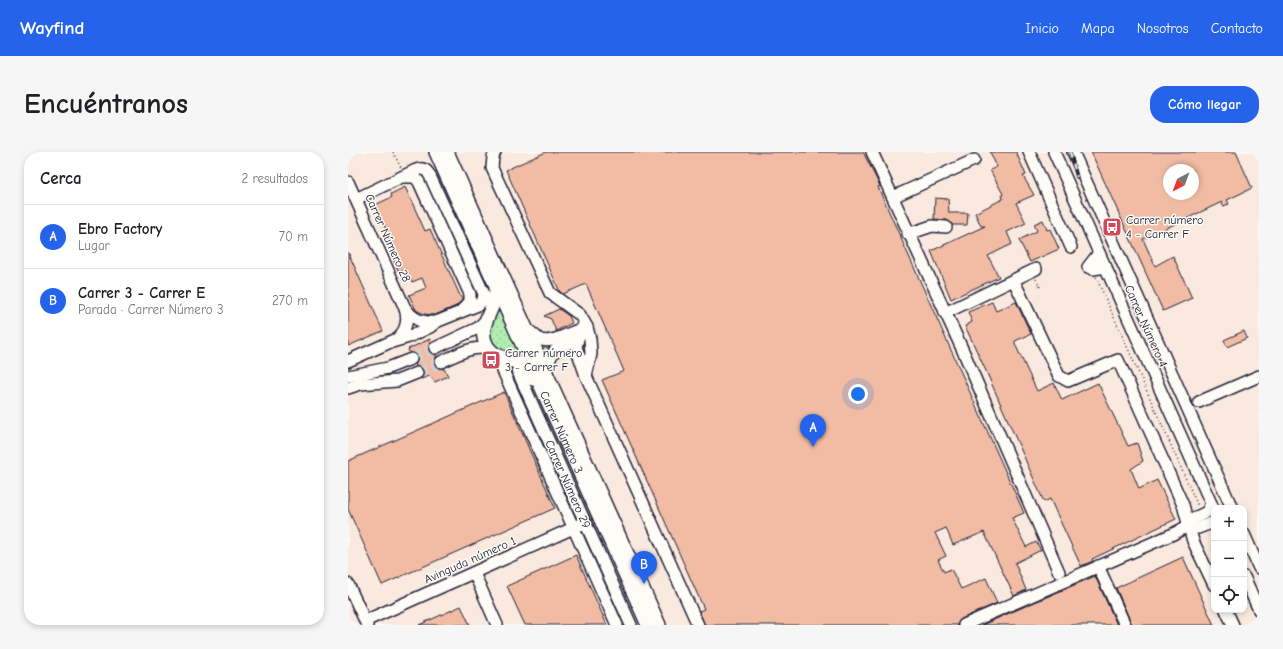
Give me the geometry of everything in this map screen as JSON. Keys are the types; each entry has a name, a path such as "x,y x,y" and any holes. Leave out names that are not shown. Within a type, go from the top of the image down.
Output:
{"main road":[{"name":"Carrer Número 3","path":"436,152 648,625"},
{"name":"Carrer Número 3","path":"447,152 658,625"},
{"path":"496,284 496,299 485,321 484,334 493,352 521,370 546,396"}],"street":[{"path":"454,152 457,173"},
{"path":"495,152 492,168 550,293 580,315 587,327 590,339 591,354 586,376"},
{"path":"872,152 945,313 1059,572"},
{"path":"1029,152 1071,247"},
{"name":"Carrer Número 4","path":"1054,152 1212,505"},
{"name":"Carrer Número 4","path":"1073,152 1231,505"},
{"path":"893,198 974,160"},
{"path":"348,361 392,342 408,337 461,310 471,308 482,302 484,297 429,173 421,168 403,174 356,199"},
{"path":"403,174 415,177 422,187 470,294 470,302 461,310"},
{"path":"422,187 422,182 426,180 433,182"},
{"name":"Carrer Número 28","path":"348,182 404,306"},
{"path":"908,234 932,226 946,227"},
{"path":"1099,253 1088,267 1106,267"},
{"path":"945,313 1014,281 1036,269"},
{"path":"1014,281 1060,376 1068,381 1118,360 1183,505 1193,541 1211,579"},
{"path":"470,294 473,297 477,297 481,294 482,290"},
{"path":"404,306 417,320 425,323 436,322"},
{"path":"392,342 400,336 406,325 407,316 404,306"},
{"path":"435,348 478,328 485,321"},
{"path":"526,329 539,339 545,341 554,340 572,331 587,327"},
{"path":"546,373 549,358 552,353 561,345 579,335 587,327"},
{"path":"579,335 576,347 586,376 698,625"},
{"path":"441,362 474,348 493,352"},
{"name":"Carrer Número 29","path":"493,352 617,625"},
{"path":"348,376 388,368 411,359"},
{"path":"506,378 521,370"},
{"name":"Carrer Número 29","path":"521,370 585,523 631,625"},
{"path":"348,388 360,384 397,381 418,373"},
{"path":"1199,402 1258,379"},
{"path":"964,625 1188,526 1194,518 1211,509"},
{"name":"Avinguda número 1","path":"366,623 585,523"},
{"path":"1188,526 1198,528 1211,523"},
{"path":"1247,541 1259,568"},
{"path":"1098,566 1125,625"},
{"path":"474,573 497,625"},
{"path":"348,584 366,623"},
{"path":"1247,584 1259,610"},
{"path":"1227,613 1233,625"}],"path":[{"path":"393,152 403,174"},
{"path":"1092,268 1198,510"}],"shaded area":[{"path":"348,152 1259,152 1259,625 348,625"}],"green space":[{"path":"498,312 502,312 519,352 518,355 502,352 496,347 493,341 491,326 493,319"}],"building":[{"path":"546,152 863,152 880,186 878,187 1024,513 1012,518 1026,547 1036,542 1041,550 1015,563 1026,590 1014,596 984,532 953,545 946,528 935,533 946,556 938,560 944,572 951,569 961,589 986,578 997,603 961,619 957,625 705,625 699,611 704,609 602,380 624,371 586,284 563,294 560,292 506,170"},
{"path":"990,152 1016,152 1026,175 1023,176 1034,195 1016,203 1026,223 1007,232 1012,244 988,256 999,277 951,299 931,251 985,226 981,226 975,213 1003,199 1003,194 990,170 997,167"},
{"path":"1091,152 1236,152 1252,188 1227,200 1229,204 1223,206 1222,202 1143,239 1155,266 1173,256 1192,298 1163,311"},
{"path":"405,187 425,231 430,229 462,300 456,306 435,315 424,314 416,310 409,295 426,288 422,278 412,282 406,269 399,272 388,248 393,245 375,205 392,197 391,194"},
{"path":"935,198 948,199 949,213 968,213 967,225 953,225 947,220 934,219"},
{"path":"1043,220 1047,230 1050,229 1059,249 1030,262 1019,240 1037,231 1034,224"},
{"path":"348,252 383,331 348,346"},
{"path":"992,302 996,311 1016,302 1031,334 1015,341 1015,344 1037,391 1054,383 1062,400 1098,383 1128,446 1137,443 1143,461 1131,469 1139,489 1157,480 1176,519 1092,559 1093,561 1081,566 1050,499 1044,502 965,326 972,322 968,312"},
{"path":"559,309 569,316 572,323 556,331 551,319 544,316"},
{"path":"1244,331 1247,338 1227,347 1224,340"},
{"path":"430,339 431,342 428,347 429,351 437,356 434,361 435,365 445,370 448,376 435,382 430,376 421,379 423,370 415,365 418,360 417,356 415,353 409,352 408,349"},
{"path":"504,392 555,508 382,585 348,509 348,461"},
{"path":"576,555 607,625 525,625 507,586"},
{"path":"1183,557 1214,625 1132,625 1116,588"},
{"path":"1095,576 1117,625 982,625"},
{"path":"461,606 470,625 419,625"}],"tunnel":[{"path":"411,359 435,348"},
{"path":"417,373 441,362"}],"railway":[{"path":"1070,152 1077,177"}],"place":[{"name":"Carrer número 4 - Carrer F","path":"1112,227"},
{"name":"Carrer número 3 - Carrer F","path":"491,360"},
{"name":"Ebro Factory","path":"813,447"},
{"name":"Carrer 3 - Carrer E","path":"644,584"}]}
